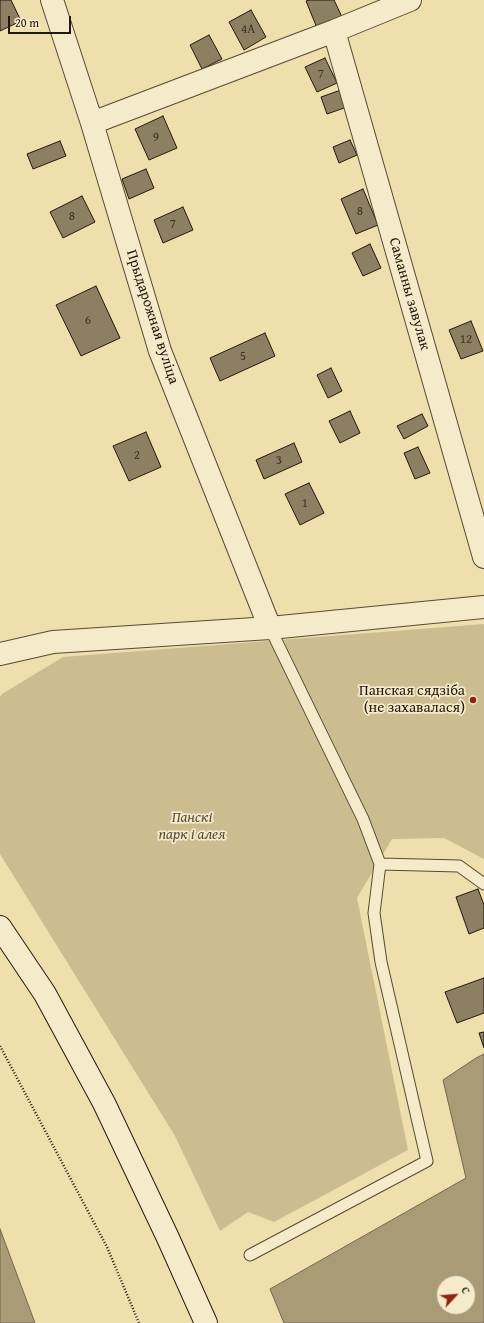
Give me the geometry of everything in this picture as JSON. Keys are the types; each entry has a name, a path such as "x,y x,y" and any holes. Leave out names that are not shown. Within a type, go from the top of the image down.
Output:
{"street":[{"name":"Прыдарожная вуліца","path":"52,0 92,123 160,351 270,628"},
{"path":"92,123 334,31 410,0"},
{"name":"Саманны завулак","path":"334,31 484,557"},
{"path":"0,654 53,642 270,628 484,607"},
{"path":"0,927 45,994 104,1103 168,1238 206,1323"}],"lane":[{"path":"250,1255 427,1161 381,962 374,914 380,864 363,819 270,628"},
{"path":"380,864 459,866 484,884"}],"path":[{"path":"0,1046 107,1247 139,1323"}],"green space":[{"name":"Панскі парк і алея","path":"484,624 484,859 444,838 392,839 357,898 408,1150 274,1222 248,1212 220,1231 175,1136 0,854 0,697 2,694 63,657"}],"shaded area":[{"path":"484,1054 484,1323 284,1323 270,1289 466,1178 443,1080"},
{"path":"0,1229 35,1323 0,1323"}],"building":[{"path":"0,0 11,0 21,21 0,31"},
{"path":"334,0 342,17 317,28 306,1"},
{"path":"251,10 266,37 244,50 229,22"},
{"path":"209,35 222,59 202,69 190,45"},
{"path":"325,58 337,83 317,92 305,67"},
{"path":"341,90 347,107 327,114 321,97"},
{"path":"163,116 177,148 149,160 135,129"},
{"path":"350,140 357,155 339,163 333,147"},
{"path":"60,141 66,156 33,169 27,154"},
{"path":"146,169 154,188 129,199 122,179"},
{"path":"363,189 378,225 356,234 341,199"},
{"path":"82,196 95,222 63,238 50,212"},
{"path":"183,207 193,230 163,243 154,220"},
{"path":"370,244 381,268 363,276 352,253"},
{"path":"96,286 120,338 81,356 56,305"},
{"path":"471,321 483,351 461,359 449,330"},
{"path":"265,333 275,356 220,381 210,358"},
{"path":"331,368 342,391 328,398 317,375"},
{"path":"350,411 360,433 340,443 329,421"},
{"path":"422,414 428,426 404,439 397,426"},
{"path":"146,432 161,467 129,481 113,446"},
{"path":"294,443 302,462 264,479 256,460"},
{"path":"418,447 430,473 415,479 404,453"},
{"path":"309,483 324,513 300,525 285,494"},
{"path":"478,889 484,905 484,928 469,934 456,897"},
{"path":"484,978 484,1013 457,1023 445,992"},
{"path":"484,1032 484,1048 479,1033"}],"place":[{"name":"Панская сядзіба (не захавалася)","path":"473,700"}]}
